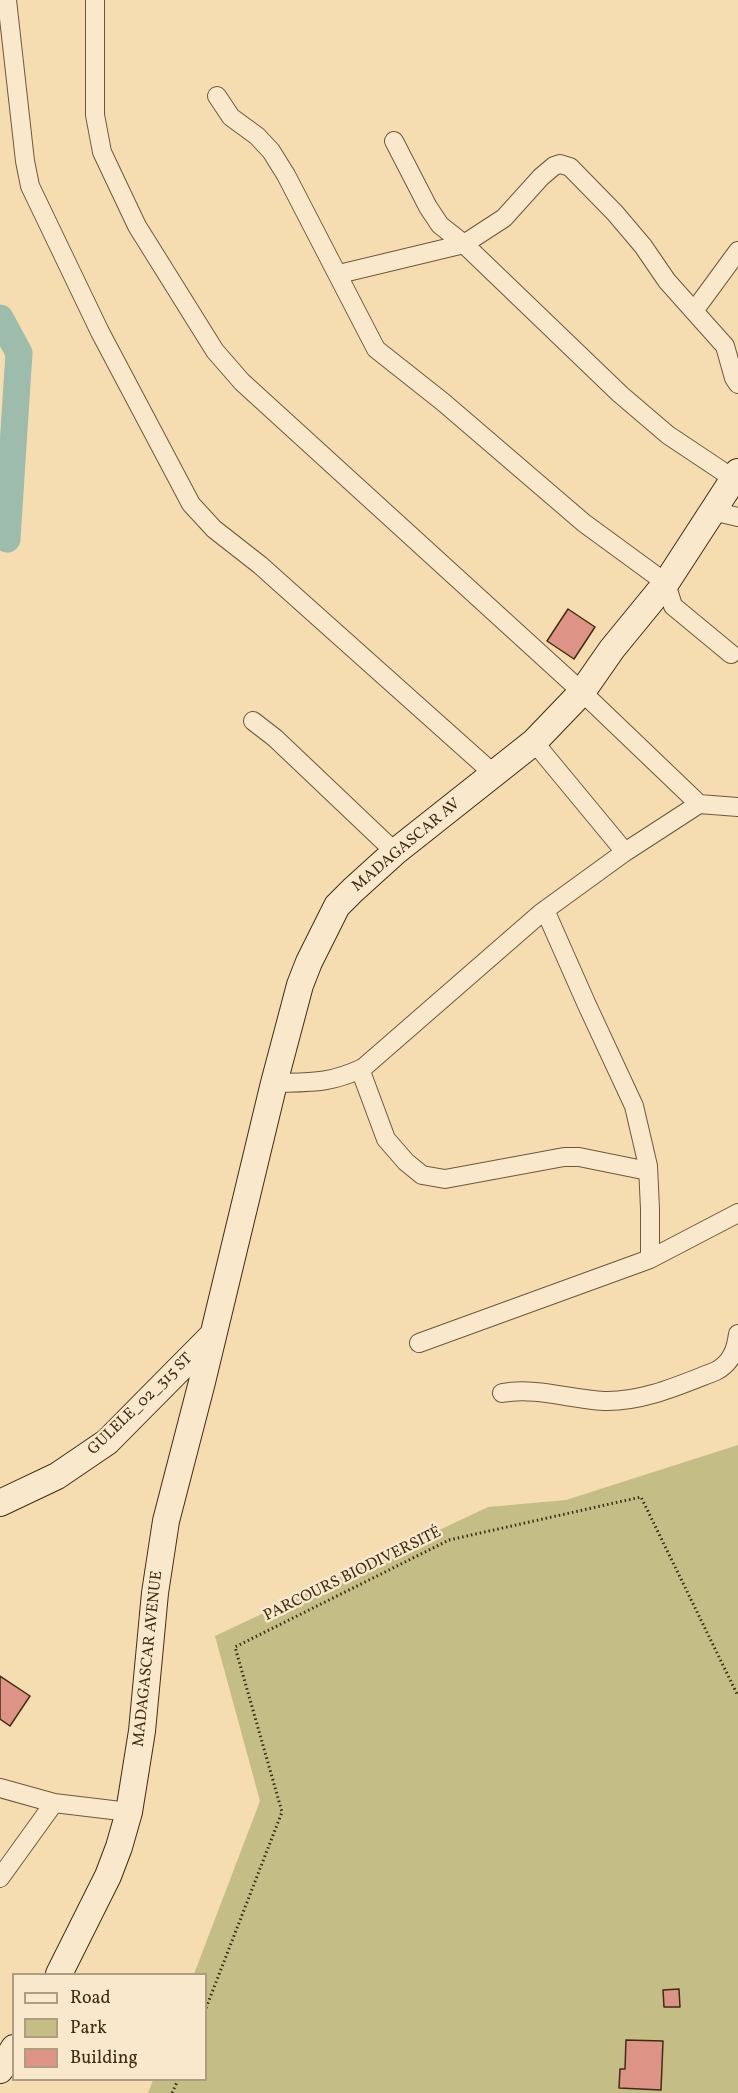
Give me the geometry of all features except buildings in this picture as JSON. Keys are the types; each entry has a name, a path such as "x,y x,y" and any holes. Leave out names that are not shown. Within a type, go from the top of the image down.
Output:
{"main road":[{"name":"MADAGASCAR AV","path":"214,1335 274,1083 300,986 337,906 395,852 534,742 582,692 612,649 666,583 736,475"},
{"name":"GULELE_02_315 ST","path":"0,1503 57,1476 107,1442 214,1335"},
{"name":"MADAGASCAR AVENUE","path":"60,1973 108,1876 129,1812 142,1731 155,1593 166,1521 214,1335"},
{"path":"0,2070 12,2051"}],"street":[{"path":"7,0 25,161 30,186 100,332 191,504 214,529 260,565 495,775"},
{"path":"95,0 95,115 102,152 137,226 215,351 242,382 582,692 699,804"},
{"path":"217,96 231,117 271,151 339,274 376,349 443,402 584,523 666,583 673,606 730,654"},
{"path":"394,141 428,207 440,225 464,244 620,394 668,435 736,475"},
{"path":"339,274 464,244 504,218 540,177 560,164 570,168 615,213 644,246 667,281 725,346 734,378 738,384"},
{"path":"694,311 738,251"},
{"path":"712,511 738,517"},
{"path":"253,721 275,738 395,852"},
{"path":"534,742 625,852"},
{"path":"274,1083 321,1082 339,1079 360,1070 545,910 625,852 699,804 738,807"},
{"path":"545,910 634,1106 648,1171 650,1259"},
{"path":"360,1070 386,1139 406,1162 423,1175 445,1179 485,1170 571,1157 648,1171"},
{"path":"419,1343 650,1259 738,1213"},
{"path":"502,1393 512,1391 555,1393 605,1401 646,1397 726,1366 738,1334"},
{"path":"0,1788 54,1803 129,1812"},
{"path":"0,1878 54,1803"}],"path":[{"name":"PARCOURS BIODIVERSITÉ","path":"207,2005 282,1812 235,1647 449,1540 641,1497 738,1696"}],"green space":[{"path":"738,1445 738,2093 148,2093 153,2081 207,2081 207,1973 194,1973 260,1801 215,1636 488,1507 566,1500"}],"waterway":[{"path":"0,318 19,353 7,539"}]}
